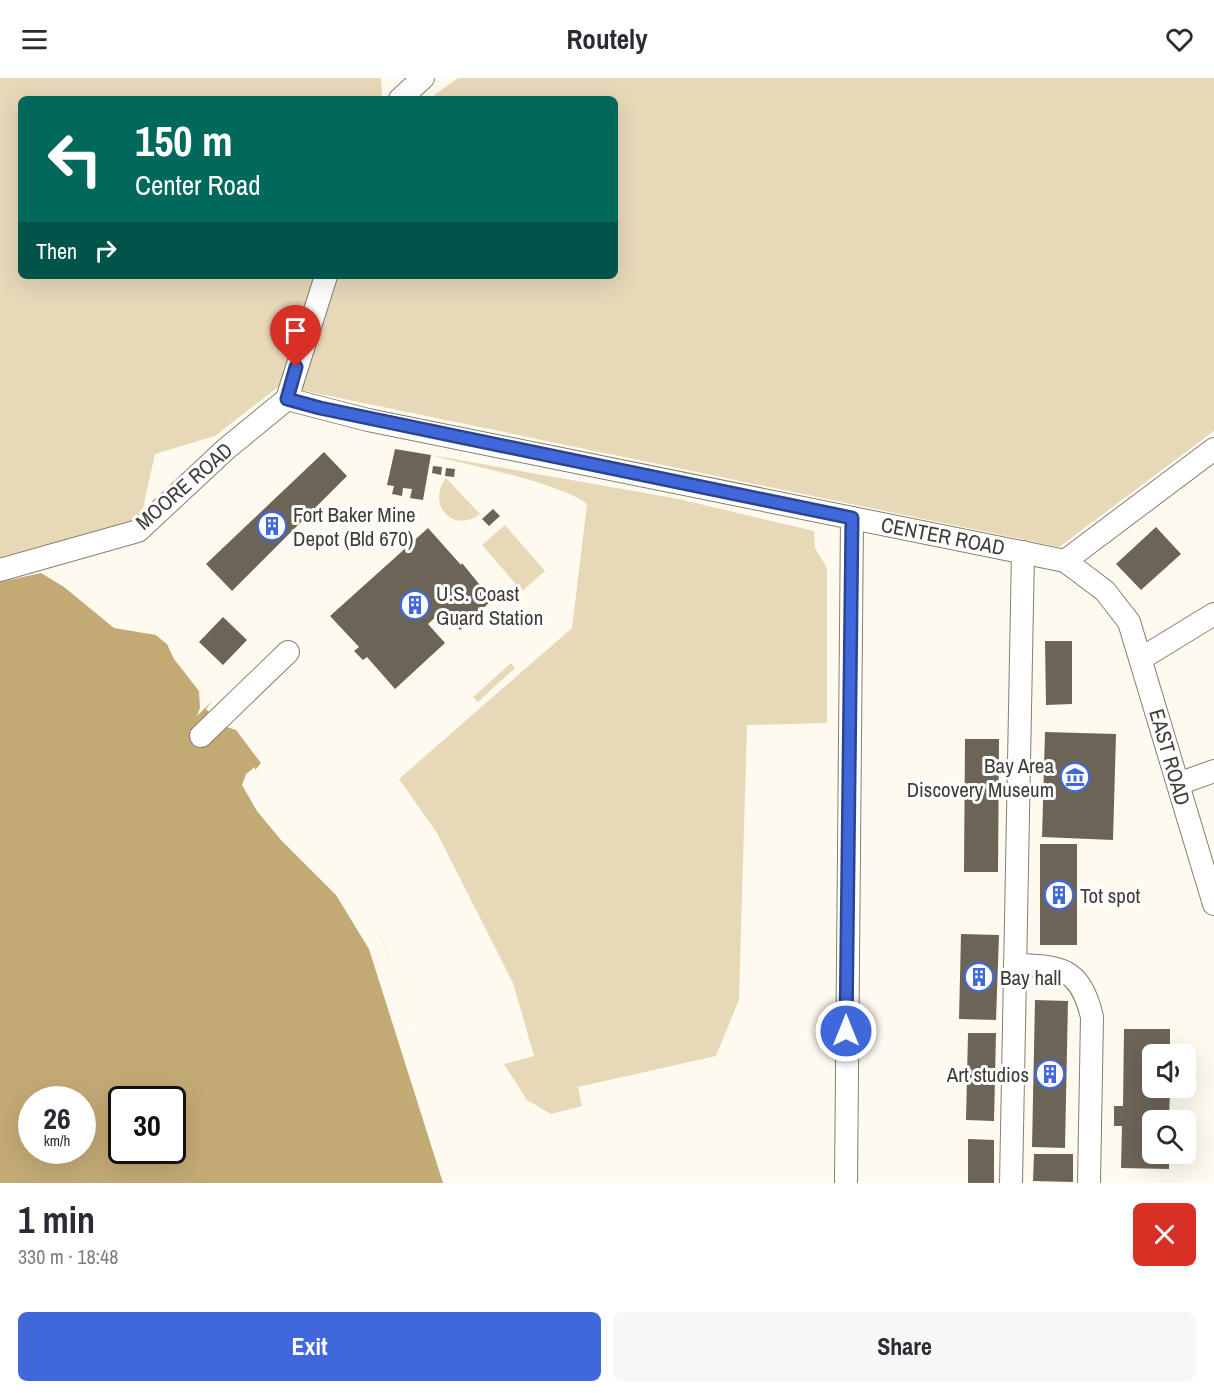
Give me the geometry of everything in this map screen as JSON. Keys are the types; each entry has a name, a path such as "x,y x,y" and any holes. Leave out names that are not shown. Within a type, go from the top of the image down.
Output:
{"street":[{"path":"403,96 423,78"},
{"path":"287,399 325,279"},
{"name":"CENTER ROAD","path":"287,399 368,420 1065,561 1095,582 1123,611"},
{"name":"MOORE ROAD","path":"0,570 138,531 226,449 287,399"},
{"path":"1065,561 1214,449"},
{"path":"846,1183 852,518"},
{"path":"1011,1183 1023,552"},
{"name":"EAST ROAD","path":"1123,611 1142,658 1214,904"},
{"path":"1142,658 1214,614"},
{"path":"201,736 288,652"},
{"path":"1178,784 1214,771"},
{"path":"1015,965 1043,966 1060,970 1074,977 1086,994 1092,1017 1089,1183"}],"shaded area":[{"path":"0,78 381,78 382,96 18,96 18,279 618,279 618,96 433,96 458,78 1214,78 1214,431 1059,547 291,388 296,373 215,436 155,454 138,531 0,570"},
{"path":"431,455 679,499 814,531 815,548 827,568 827,723 747,725 739,1000 716,1056 578,1087 582,1106 551,1114 527,1100 504,1064 534,1056 513,983 437,833 399,779 572,628 587,504 574,496 513,475"},
{"path":"446,478 480,514 460,521 445,514 439,498"},
{"path":"505,525 545,571 522,591 482,545"},
{"path":"41,573 64,587 114,628 156,635 168,645 212,701 206,709 224,726 236,730 261,763 252,774 290,838 381,937 437,1085 467,1183 0,1183 0,582"},
{"path":"511,663 515,668 478,702 473,697"}],"pier":[{"path":"158,632 185,660 214,699 197,716 200,708 199,691 174,659 167,644 156,635"},
{"path":"255,767 255,779 292,836 323,861 381,937 449,1115 468,1183 443,1183 369,949 336,895 281,840 257,811 242,785 246,774"}],"building":[{"path":"395,449 431,455 423,500 410,498 412,489 403,488 402,496 392,494 394,486 387,485"},
{"name":"Fort Baker Mine Depot (Bld 670)","path":"324,452 347,476 232,591 206,564"},
{"path":"433,466 442,467 441,475 432,473"},
{"path":"446,468 455,469 454,477 445,476"},
{"path":"493,509 500,516 489,526 482,519"},
{"path":"1156,527 1181,554 1141,590 1116,564"},
{"name":"U.S. Coast Guard Station","path":"428,528 461,565 462,563 492,600 460,630 443,610 428,624 445,643 395,689 367,657 363,660 354,651 359,647 330,616"},
{"path":"223,617 247,640 223,665 199,642"},
{"path":"1045,641 1072,641 1072,704 1046,705"},
{"path":"1045,732 1116,734 1113,840 1042,837"},
{"path":"965,739 999,739 998,872 964,872"},
{"name":"Tot spot","path":"1040,844 1077,844 1077,945 1040,945"},
{"name":"Bay hall","path":"961,934 999,935 996,1020 959,1019"},
{"name":"Art studios","path":"1035,1000 1068,1001 1065,1148 1032,1147"},
{"path":"1124,1029 1170,1029 1170,1044 1142,1044 1142,1098 1170,1098 1169,1110 1142,1110 1142,1164 1169,1164 1169,1169 1121,1168 1122,1126 1114,1126 1114,1106 1123,1106"},
{"path":"968,1033 996,1033 994,1121 966,1120"},
{"path":"968,1139 994,1140 994,1183 968,1183"},
{"path":"1034,1154 1073,1154 1073,1182 1033,1181"}],"place":[{"name":"Fort Baker Mine Depot (Bld 670)","path":"272,526"},
{"name":"U.S. Coast Guard Station","path":"415,605"},
{"name":"Bay Area Discovery Museum","path":"1075,777"},
{"name":"Tot spot","path":"1059,895"},
{"name":"Bay hall","path":"979,977"},
{"name":"Art studios","path":"1050,1074"}],"route":[{"path":"296,367 287,399 320,408 368,420 852,518 846,1031"}]}
